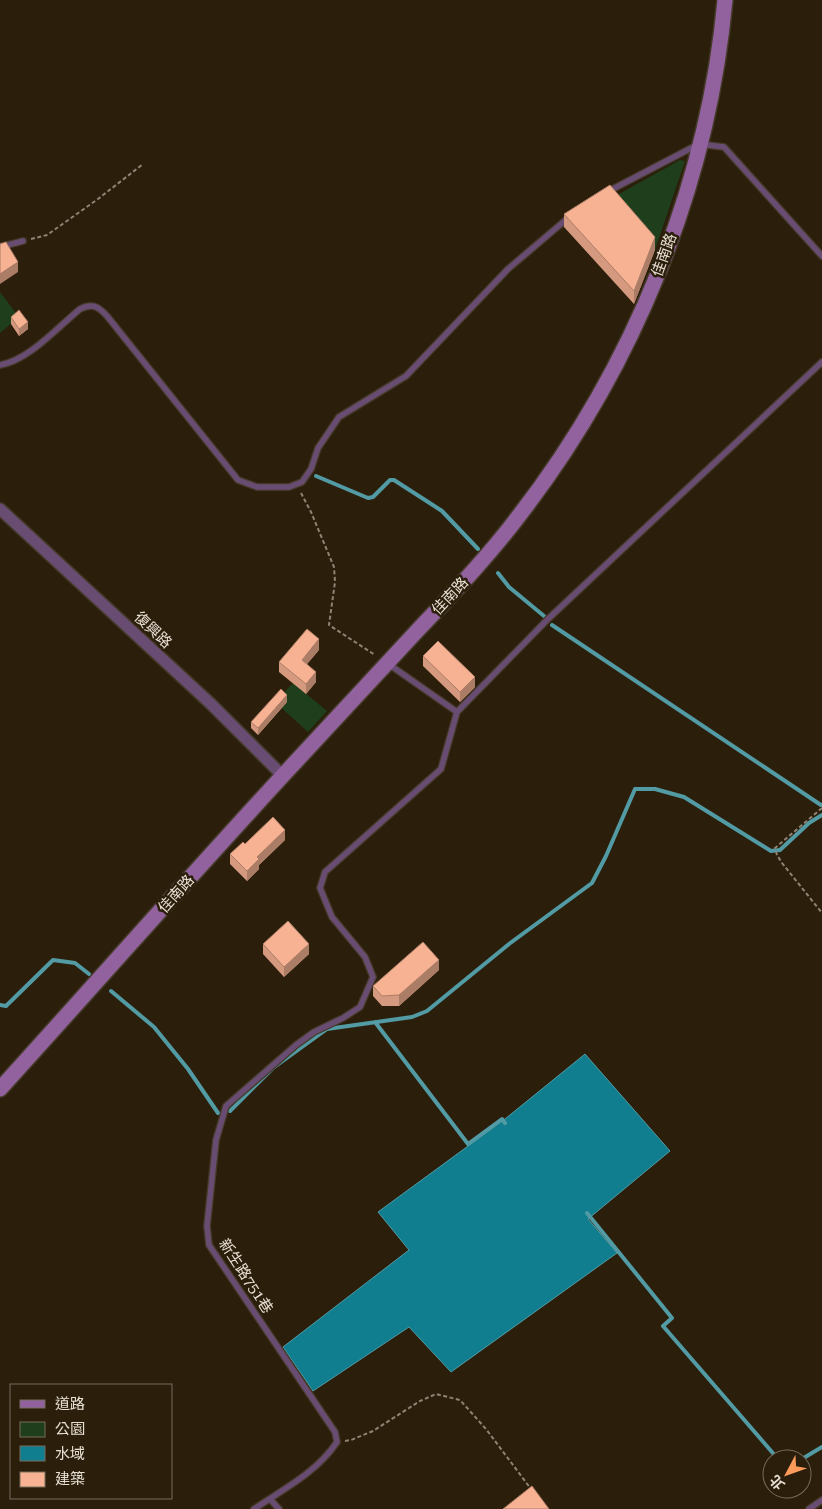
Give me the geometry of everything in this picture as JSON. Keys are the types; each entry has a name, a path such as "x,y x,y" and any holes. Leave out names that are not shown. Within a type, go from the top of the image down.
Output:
{"street":[{"name":"佳南路","path":"0,1089 283,776 480,564 520,516 584,421 617,364 658,273 678,218 706,119 718,54 725,0"},
{"name":"復興路","path":"0,509 211,704 283,776"}],"lane":[{"path":"602,195 699,144 724,147 822,256"},
{"path":"0,365 9,364 31,351 80,309 88,305 95,306 107,316 238,480 257,487 289,487 302,482 311,468 318,448 338,417 406,376 508,270 570,216"},
{"path":"0,247 23,241"},
{"path":"388,663 457,712 548,619 822,362"},
{"name":"新生路751巷","path":"337,1442 335,1432 209,1244 207,1226 216,1140 226,1106 296,1045 314,1032 343,1018 360,1007 373,976 365,956 332,917 320,888 324,872 441,769 457,712"},
{"path":"254,1509 316,1468 328,1456 337,1442"},
{"path":"270,1499 279,1509"},
{"path":"808,1509 822,1500"}],"path":[{"path":"23,241 47,235 143,164"},
{"path":"296,484 311,512 334,567 335,582 329,626 388,663"},
{"path":"822,808 776,848 777,855 822,913"},
{"path":"337,1442 351,1440 373,1431 420,1401 436,1394 460,1400 486,1429 534,1493"}],"green space":[{"path":"680,160 685,161 655,250 610,199"},
{"path":"0,292 19,317 0,333"},
{"path":"293,683 327,711 308,732 275,702"}],"water":[{"path":"585,1054 670,1151 588,1219 617,1253 451,1372 409,1327 313,1391 283,1347 409,1250 378,1212 505,1119"}],"building":[{"path":"610,185 655,237 634,291 564,214"},
{"path":"6,242 18,262 0,274 0,244"},
{"path":"19,310 28,322 19,329 11,317"},
{"path":"307,629 319,639 302,660 316,672 306,684 279,662"},
{"path":"438,641 475,677 460,692 423,656"},
{"path":"281,689 287,695 258,728 251,722"},
{"path":"273,817 285,830 257,857 259,859 247,871 230,854 243,842 245,844"},
{"path":"288,921 309,944 284,967 263,944"},
{"path":"423,942 439,960 399,995 382,996 373,986"},
{"path":"532,1486 549,1509 503,1509"}],"waterway":[{"path":"316,476 368,498 373,497 390,480 394,480 442,511 478,549"},
{"path":"498,573 509,587 544,616"},
{"path":"552,625 821,805"},
{"path":"230,1111 273,1068 327,1029 412,1017 427,1011 509,944 592,883 635,789 655,789 684,797 771,851 780,850 809,823 822,815"},
{"path":"0,1005 6,1006 53,960 75,963 89,974"},
{"path":"111,991 154,1027 188,1069 218,1113"},
{"path":"375,1022 468,1144 502,1119 505,1123"},
{"path":"587,1213 672,1318 663,1326 769,1449"},
{"path":"812,1453 822,1447"}]}
